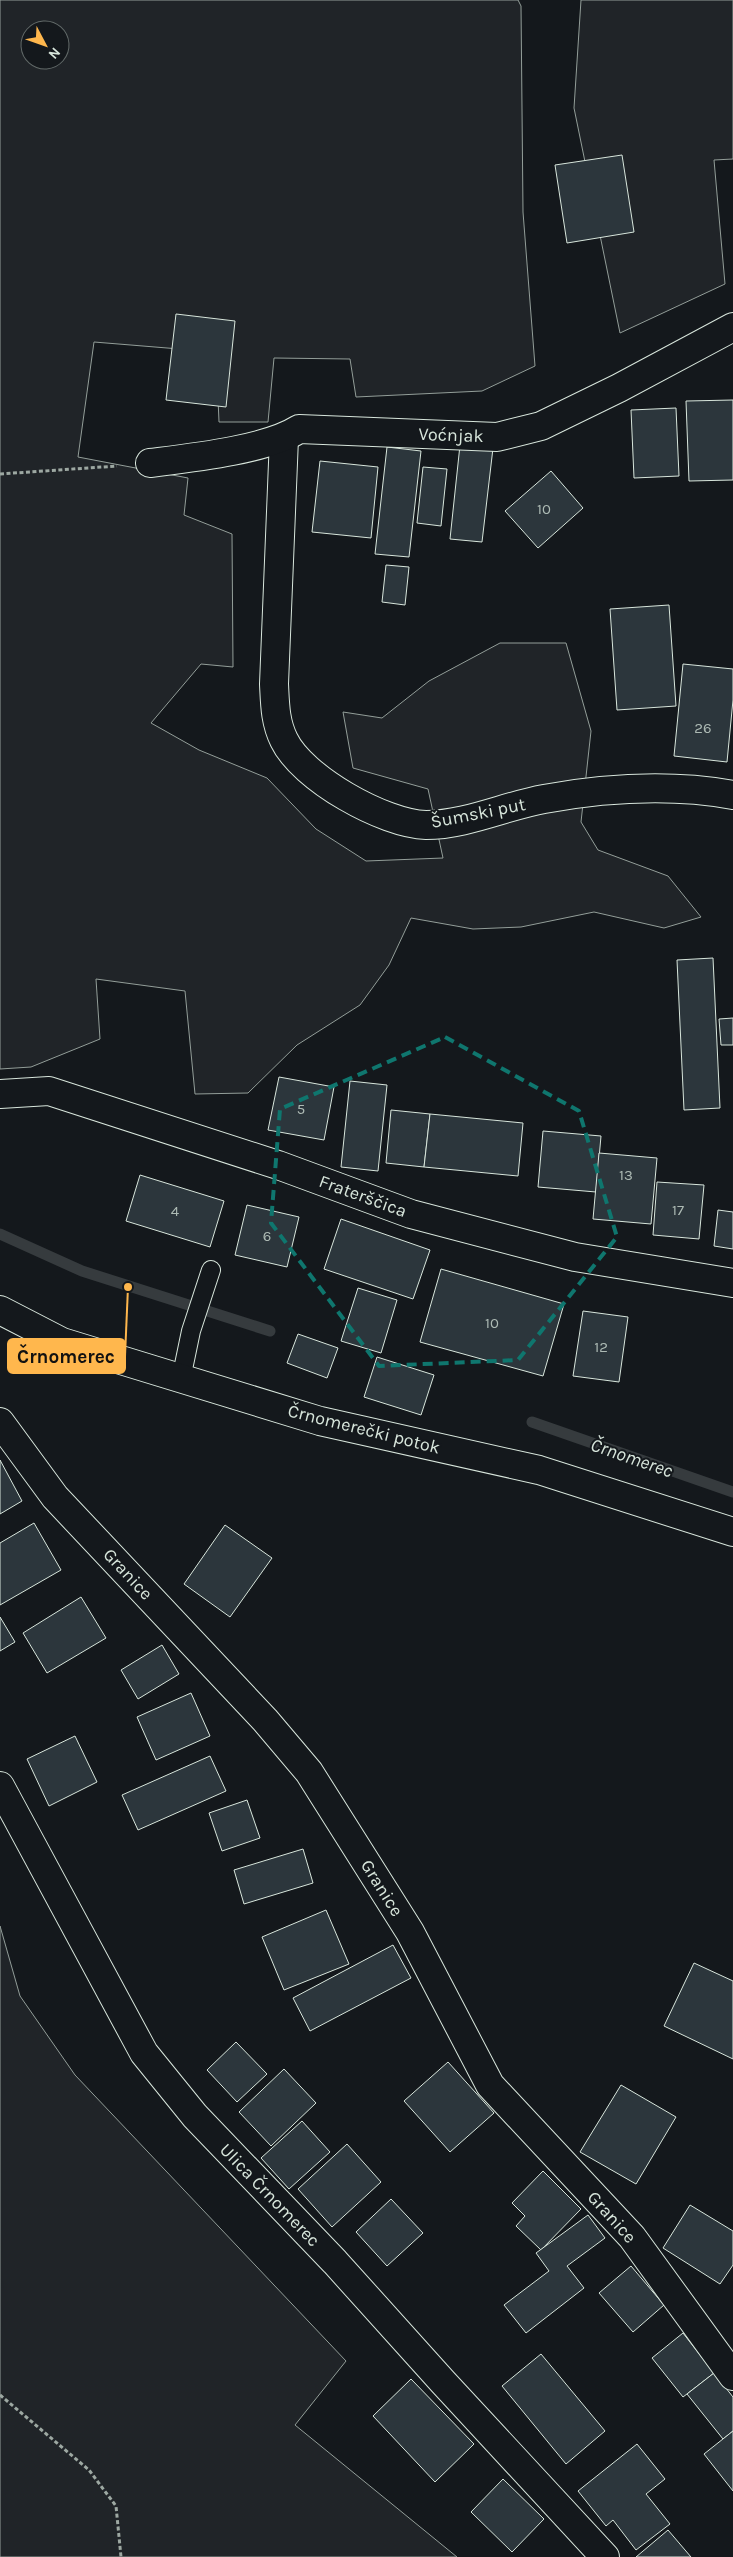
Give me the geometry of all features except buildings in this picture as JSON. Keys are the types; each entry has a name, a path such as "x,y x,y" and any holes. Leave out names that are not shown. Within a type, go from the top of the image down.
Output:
{"street":[{"name":"Voćnjak","path":"150,463 197,457 284,438 299,429 497,437 541,426 620,388 733,327"},
{"name":"Šumski put","path":"284,438 274,684 275,713 284,741 301,762 324,782 371,811 402,822 427,825 463,820 544,799 631,789 712,791 733,795"},
{"name":"Fraterščica","path":"0,1094 49,1091 278,1165 411,1214 575,1257 733,1284"},
{"name":"Črnomerečki potok","path":"0,1310 62,1342 320,1421 539,1470 733,1532"},
{"name":"Granice","path":"0,1422 55,1497 265,1720 309,1772 410,1932 490,2084 632,2237 733,2376"},
{"name":"Ulica Črnomerec","path":"0,1786 139,2044 164,2080 195,2116 335,2262 605,2557"}],"lane":[{"path":"181,1378 191,1331 211,1270"}],"path":[{"path":"0,474 150,463"},
{"path":"0,2395 89,2470 116,2506 121,2557"}],"highlighted area":[{"path":"445,1037 579,1111 617,1237 518,1360 379,1366 271,1223 280,1109"}],"shaded area":[{"path":"0,0 518,0 521,6 523,212 535,366 482,391 356,397 350,359 274,358 268,422 219,422 216,352 94,342 78,457 188,478 184,515 232,534 233,667 201,664 151,723 199,750 267,778 316,829 366,861 443,858 428,789 353,768 343,712 382,718 429,681 500,643 566,643 591,731 581,822 598,850 668,876 701,917 664,928 594,912 521,927 473,929 411,918 389,965 360,1005 297,1045 248,1093 195,1094 185,991 96,979 100,1039 31,1067 0,1069"},
{"path":"581,0 733,0 733,159 714,160 725,284 620,333 574,108"},
{"path":"0,1926 20,1996 75,2075 346,2361 295,2425 457,2557 0,2557"}],"waterway":[{"name":"Črnomerec","path":"0,1234 82,1271 270,1331"},
{"name":"Črnomerec","path":"532,1422 733,1492"}],"place":[{"name":"Črnomerec","path":"128,1287"}]}
